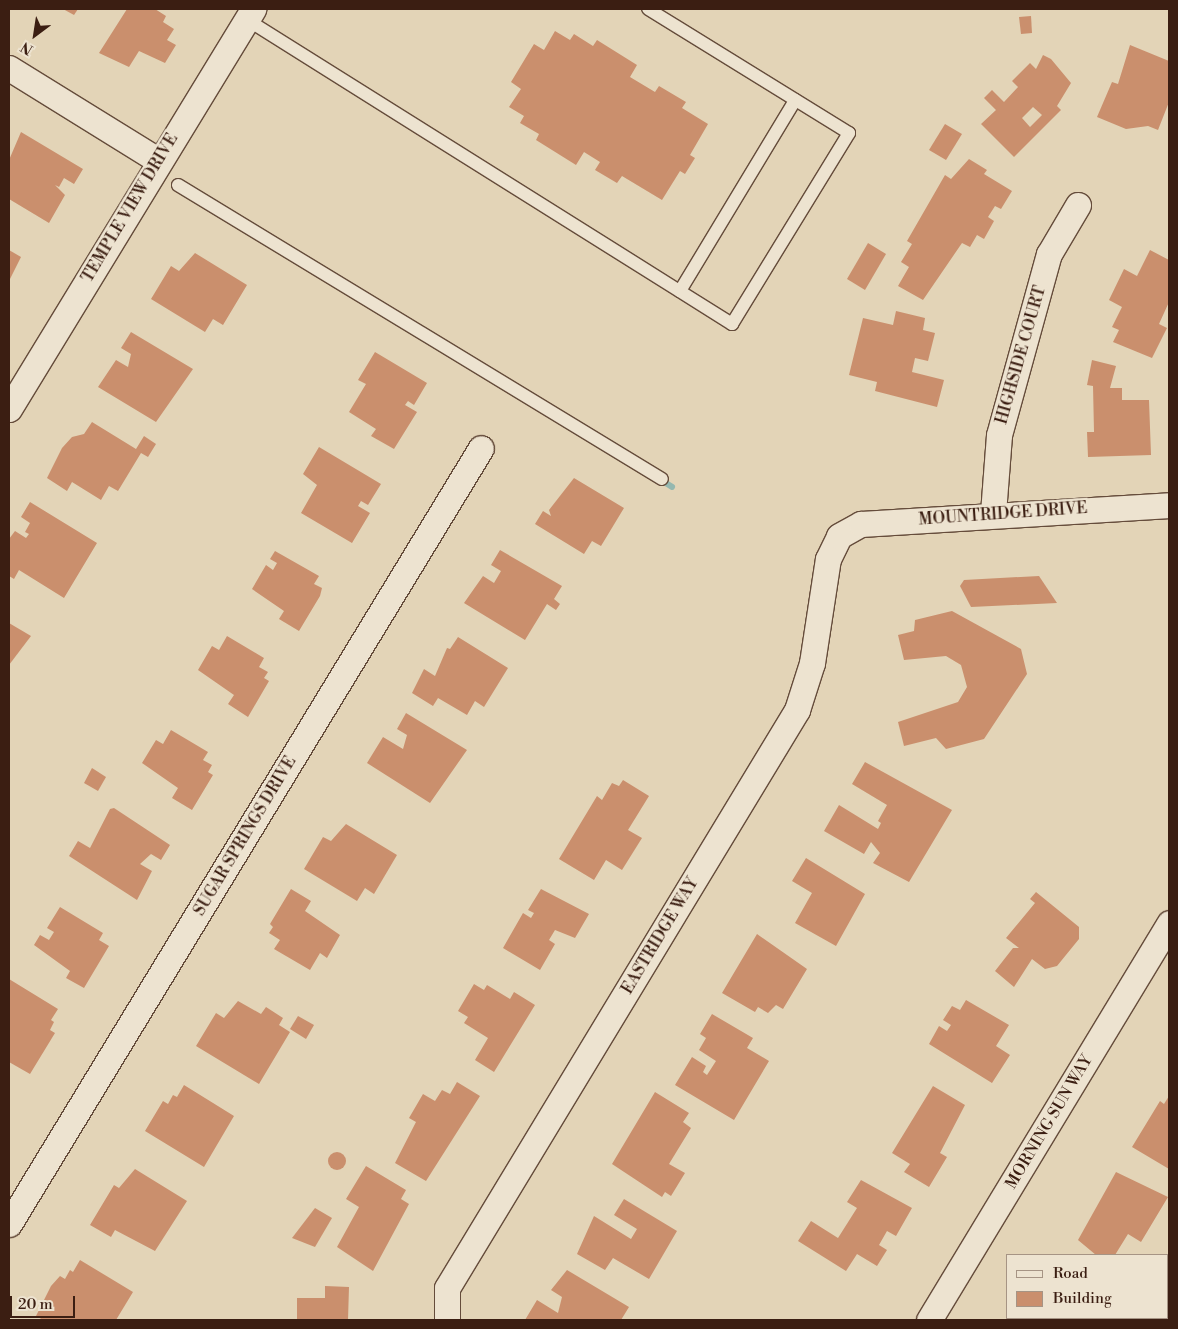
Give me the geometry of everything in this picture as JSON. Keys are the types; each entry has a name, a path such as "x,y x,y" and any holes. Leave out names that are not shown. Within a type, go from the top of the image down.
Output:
{"street":[{"name":"TEMPLE VIEW DRIVE","path":"9,409 249,14"},
{"path":"9,68 159,160"},
{"name":"HIGHSIDE COURT","path":"993,513 999,435 1050,254 1078,205"},
{"name":"SUGAR SPRINGS DRIVE","path":"9,1224 481,448"},
{"name":"MOUNTRIDGE DRIVE","path":"839,536 861,524 993,513 1169,505"},
{"name":"EASTRIDGE WAY","path":"447,1320 447,1288 797,710 812,663 828,559 839,536"},
{"name":"MORNING SUN WAY","path":"929,1320 1169,923"}],"lane":[{"path":"249,14 732,324 849,133 648,9"},
{"path":"680,291 795,100"},
{"path":"178,185 662,479"}],"building":[{"path":"63,9 78,9 74,15"},
{"path":"127,9 155,9 166,16 163,22 174,29 167,40 176,45 165,63 139,51 129,67 99,53"},
{"path":"1031,16 1032,33 1021,34 1019,17"},
{"path":"555,31 570,40 574,34 593,46 597,40 637,65 630,77 655,92 659,86 686,102 682,108 708,124 690,155 695,158 685,174 680,171 662,200 622,176 617,183 595,170 600,162 584,152 576,165 536,140 539,134 520,123 524,116 509,107 521,89 511,82 534,44 544,50"},
{"path":"1130,45 1169,61 1169,102 1158,130 1148,126 1126,129 1097,117 1112,82 1118,84"},
{"path":"1043,55 1051,59 1071,83 1057,106 1061,110 1014,157 981,124 996,110 984,98 992,90 1004,102 1018,87 1012,81 1030,63 1036,69","holes":["1033,107 1042,115 1030,127 1022,118"]},
{"path":"945,124 962,134 946,160 929,150"},
{"path":"21,132 83,169 74,184 64,178 59,187 55,185 65,195 49,223 9,199 9,160"},
{"path":"969,159 987,170 984,174 1012,191 1001,209 995,206 988,217 994,221 984,239 977,235 970,247 962,243 923,300 898,286 909,267 901,262 912,244 907,241 945,175 951,179"},
{"path":"868,243 886,254 865,290 847,279"},
{"path":"9,250 21,257 9,281"},
{"path":"1150,250 1169,260 1169,302 1159,324 1167,328 1152,358 1113,342 1119,330 1112,327 1122,307 1109,300 1124,269 1137,276"},
{"path":"195,253 247,285 223,325 213,319 205,332 151,299 171,266 179,271"},
{"path":"896,311 925,318 923,330 935,333 928,361 915,358 912,372 944,380 937,407 875,391 877,382 849,375 863,318 893,325"},
{"path":"131,332 193,369 156,422 98,387 116,360 128,367 131,354 121,348"},
{"path":"375,352 427,383 414,405 408,401 405,405 417,412 394,449 371,436 376,429 349,412 366,384 358,380"},
{"path":"1092,360 1116,366 1110,388 1122,388 1122,400 1149,400 1151,455 1088,457 1087,432 1094,432 1093,386 1087,385"},
{"path":"92,422 136,449 144,436 156,444 148,457 141,453 118,491 109,486 101,500 72,482 67,491 47,478 62,448 72,437 84,434"},
{"path":"319,447 381,484 368,505 361,501 358,506 370,513 352,543 301,513 317,485 303,474"},
{"path":"574,478 624,508 601,546 592,541 584,554 535,524 543,511 551,516 549,510"},
{"path":"30,502 97,543 64,598 19,570 14,579 9,576 9,539 15,531 26,538 29,534 25,532 30,523 21,517"},
{"path":"500,550 562,586 554,599 560,604 556,610 547,604 525,640 464,603 483,576 494,583 501,571 491,565"},
{"path":"275,551 319,576 314,584 322,588 320,596 299,631 279,619 284,611 252,589 266,565 273,570 277,563 270,559"},
{"path":"1039,576 1057,603 971,607 960,586 964,580"},
{"path":"952,611 1021,649 1027,674 984,739 946,749 936,738 904,746 898,722 958,702 967,687 961,665 946,656 904,660 898,635 914,631 915,620"},
{"path":"9,623 31,636 9,665"},
{"path":"227,636 264,658 259,667 268,672 264,678 269,681 248,717 228,704 234,695 198,670 212,646 219,650"},
{"path":"458,637 508,668 484,707 475,701 467,715 438,698 433,706 412,693 424,669 435,676 447,648 450,649"},
{"path":"406,713 467,750 430,803 367,763 383,737 403,749 407,735 397,729"},
{"path":"171,730 208,752 203,760 212,765 208,772 213,775 192,810 172,798 178,788 142,763 156,740 163,744"},
{"path":"865,762 952,810 909,882 873,863 880,853 871,842 864,854 824,831 839,805 878,829 881,823 878,821 887,805 852,784"},
{"path":"92,768 106,777 98,791 84,783"},
{"path":"623,780 649,796 628,830 642,838 622,870 606,860 594,880 559,859 597,796 602,800 612,783 619,786"},
{"path":"114,808 170,845 161,860 151,854 140,864 152,871 137,900 69,856 78,841 90,848 110,809"},
{"path":"346,824 397,855 374,894 365,888 357,901 304,869 323,837 331,841"},
{"path":"806,858 865,894 836,946 795,923 812,893 792,881"},
{"path":"291,889 311,901 305,911 340,935 327,958 320,953 310,970 274,949 280,940 269,933 273,927 270,924"},
{"path":"541,889 589,914 575,938 555,930 549,940 555,944 540,970 503,948 523,913 531,918 534,913 528,910"},
{"path":"1036,892 1079,927 1079,939 1057,966 1045,969 1032,959 1014,987 995,971 1013,948 1019,948 1006,938 1035,903 1030,899"},
{"path":"60,907 103,933 99,940 109,946 84,988 66,978 70,971 34,945 40,935 49,940 54,932 47,928"},
{"path":"757,934 807,969 783,1009 776,1005 768,1013 758,1007 755,1012 722,993"},
{"path":"9,979 58,1009 51,1020 54,1022 50,1030 55,1033 30,1074 9,1062"},
{"path":"474,984 484,990 487,985 510,999 514,992 535,1005 494,1072 475,1060 488,1038 464,1023 468,1017 458,1011"},
{"path":"966,1000 1009,1025 996,1046 1010,1055 992,1083 929,1044 939,1026 947,1031 951,1025 943,1020 952,1006 960,1010"},
{"path":"238,1001 261,1014 266,1007 283,1018 279,1025 290,1032 259,1084 196,1046 216,1013 224,1018"},
{"path":"712,1014 753,1038 747,1048 769,1061 734,1120 675,1085 692,1057 706,1066 703,1072 707,1075 716,1061 699,1050 706,1038 700,1034"},
{"path":"298,1016 314,1025 306,1039 290,1029"},
{"path":"457,1082 480,1096 426,1181 395,1163 416,1122 409,1118 423,1094 435,1101 442,1090 450,1094"},
{"path":"184,1085 234,1116 204,1167 145,1131 163,1101 168,1104 173,1095 177,1097"},
{"path":"933,1086 965,1105 940,1153 947,1157 929,1187 904,1172 910,1164 892,1153"},
{"path":"655,1092 689,1113 683,1122 691,1128 669,1164 685,1173 671,1196 665,1192 662,1197 612,1164"},
{"path":"1169,1096 1169,1169 1132,1147 1160,1101 1164,1104"},
{"path":"333,1152 341,1152 346,1157 344,1168 333,1170 328,1165 328,1157"},
{"path":"366,1166 406,1190 401,1199 409,1204 373,1271 337,1247 359,1207 346,1199"},
{"path":"135,1169 187,1201 155,1251 115,1230 111,1237 90,1225 114,1185 119,1188"},
{"path":"1116,1172 1168,1197 1141,1242 1128,1234 1116,1254 1095,1254 1078,1240"},
{"path":"861,1180 912,1208 896,1236 887,1231 879,1245 887,1250 877,1266 857,1254 846,1271 798,1241 811,1221 838,1238 857,1208 847,1202"},
{"path":"624,1199 677,1231 649,1279 613,1258 605,1270 577,1254 594,1216 631,1239 637,1229 614,1215"},
{"path":"315,1208 332,1218 315,1247 292,1238"},
{"path":"80,1260 133,1292 116,1320 43,1320 36,1316 51,1286 60,1276 65,1279 70,1270 73,1272"},
{"path":"567,1270 629,1307 621,1320 525,1320 537,1300 558,1313 562,1297 551,1290"},
{"path":"325,1286 349,1287 348,1320 297,1320 297,1298 325,1298"}],"waterway":[{"path":"661,480 672,487"}]}
